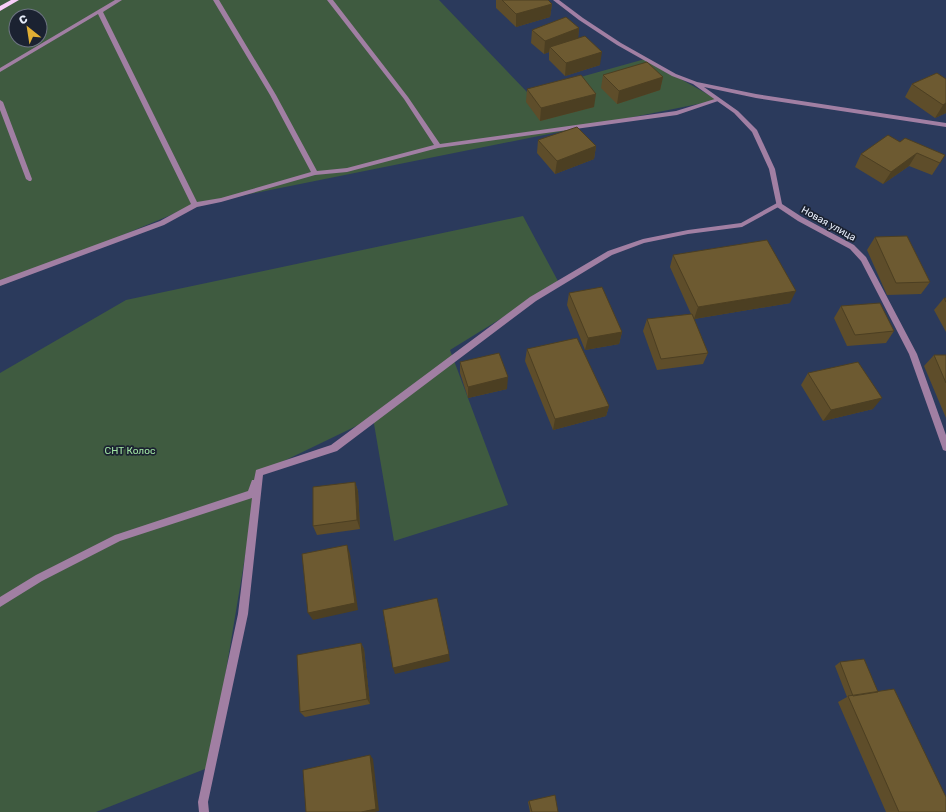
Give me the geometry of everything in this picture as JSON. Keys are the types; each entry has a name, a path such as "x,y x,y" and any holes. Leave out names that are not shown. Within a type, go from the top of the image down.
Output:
{"main road":[{"path":"0,9 16,0"}],"street":[{"path":"0,70 119,0"},
{"path":"216,0 273,95 315,173"},
{"path":"330,0 406,98 438,146"},
{"path":"556,0 581,19 632,51 674,75 695,83 756,96 946,125"},
{"path":"100,12 195,205"},
{"path":"258,473 334,448 532,299 610,253 643,241 688,232 742,225 779,205 772,169 755,131 736,112 695,83"},
{"path":"0,283 162,223 195,205 221,200 315,173 347,170 438,146 677,114 718,100"},
{"path":"0,102 29,179"},
{"name":"Новая улица","path":"779,205 800,219 852,247 864,260 913,354 946,447"},
{"path":"0,602 39,578 118,538 250,494 258,473"},
{"path":"204,812 203,802 243,614 258,473"}],"green space":[{"path":"0,0 439,0 527,92 645,59 718,100 195,205 0,286"},
{"name":"СНТ Колос","path":"523,216 559,283 450,350 508,505 394,541 373,418 259,473 210,767 96,812 0,812 0,373 126,300"}],"building":[{"path":"502,0 548,0 552,4 516,14"},
{"path":"566,17 579,28 545,41 532,30"},
{"path":"585,36 602,52 566,63 550,47"},
{"path":"647,62 663,77 619,91 603,75"},
{"path":"937,73 946,79 946,103 943,105 912,84"},
{"path":"581,75 596,94 541,108 527,89"},
{"path":"577,127 596,146 557,161 538,140"},
{"path":"888,135 900,142 905,138 945,155 940,163 917,153 891,172 861,154"},
{"path":"907,236 930,282 896,283 875,237"},
{"path":"767,240 796,291 698,307 673,255"},
{"path":"602,287 622,332 588,338 569,293"},
{"path":"880,303 894,331 855,335 841,306"},
{"path":"692,314 708,353 661,359 647,319"},
{"path":"577,338 609,406 555,419 527,349"},
{"path":"499,353 508,377 468,387 460,362"},
{"path":"934,355 946,355 946,383"},
{"path":"858,362 882,398 831,410 808,373"},
{"path":"355,482 357,520 313,526 313,487"},
{"path":"347,545 355,603 308,613 302,554"},
{"path":"437,598 449,654 393,668 383,610"},
{"path":"361,643 367,699 300,712 297,655"},
{"path":"864,659 878,692 853,696 840,662"},
{"path":"894,689 946,797 946,812 899,812 848,696"},
{"path":"370,755 376,809 361,812 306,812 303,770"},
{"path":"555,795 558,812 532,812 529,801"}]}
